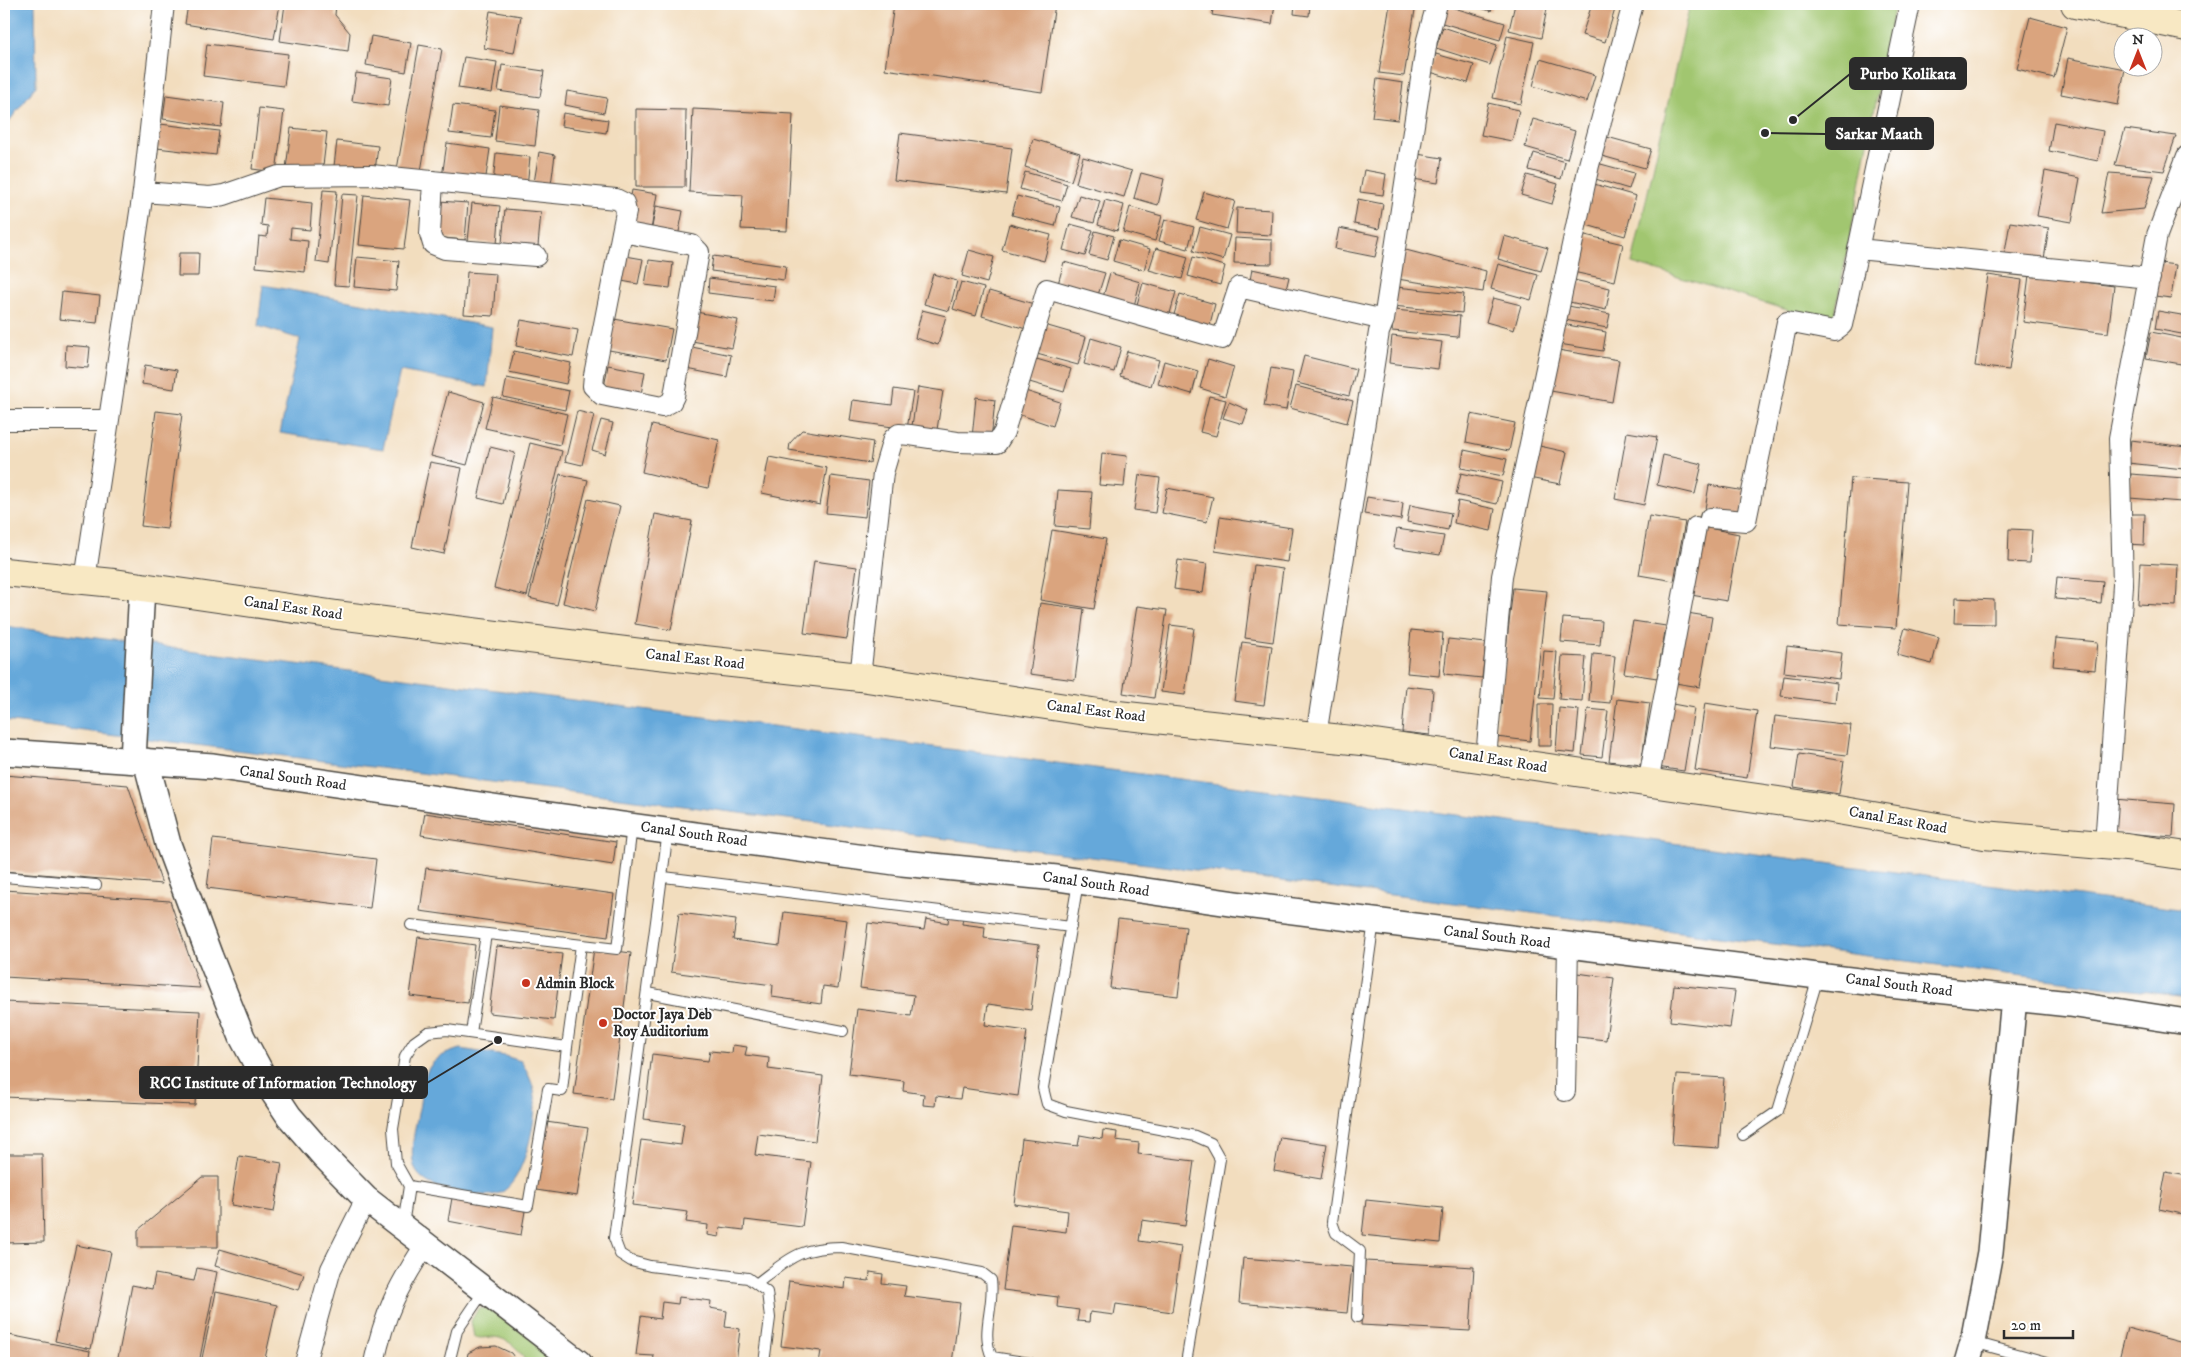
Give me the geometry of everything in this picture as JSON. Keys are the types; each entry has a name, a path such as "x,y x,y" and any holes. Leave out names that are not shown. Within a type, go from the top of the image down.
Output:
{"main road":[{"path":"2075,4 2187,27"},
{"name":"Canal East Road","path":"4,572 142,587 640,653 860,677 1099,713 1316,736 1486,758 1826,808 1984,836 2105,845 2187,856"}],"street":[{"path":"85,580 143,192 164,4"},
{"path":"1316,736 1379,332 1384,320 1427,40 1437,4"},
{"path":"1486,758 1502,576 1589,165 1633,4"},
{"path":"1648,783 1703,522 1746,521 1787,322 1834,331 1842,325 1910,4"},
{"path":"2105,845 2123,585 2119,438 2157,235 2187,156"},
{"path":"143,192 210,197 224,195 279,176 300,174 371,174 616,199 624,204 626,212 622,232 593,386 602,396 662,406 671,402 674,396 700,252 692,245 622,232"},
{"path":"433,181 430,234 433,244 445,249 536,256"},
{"path":"1858,250 2150,278"},
{"path":"860,677 884,473 893,439 899,434 957,442 997,443 1004,432 1047,289 1222,339 1239,288 1384,320"},
{"path":"4,420 108,420"},
{"path":"142,587 138,755 168,844 210,957 242,1037 265,1080 289,1116 324,1156 366,1199 579,1363"},
{"name":"Canal South Road","path":"4,752 138,755 902,863 1078,881 1568,946 2070,1004 2187,1022"},
{"path":"1565,1091 1568,946"},
{"path":"1970,1353 1990,1252 2014,998"},
{"path":"305,1363 332,1269 366,1199"},
{"path":"374,1363 380,1329 394,1298 426,1244"}],"lane":[{"path":"411,925 617,949 632,826"},
{"path":"668,830 664,876 614,1238 620,1254 631,1261 650,1266 748,1278 767,1292 770,1318 764,1363"},
{"path":"664,876 1071,928"},
{"path":"4,877 96,885"},
{"path":"1078,881 1043,1088 1047,1104 1066,1111 1195,1136 1211,1143 1220,1159 1186,1363"},
{"path":"1357,1317 1360,1251 1336,1233 1332,1222 1374,921"},
{"path":"471,1033 486,934"},
{"path":"409,1186 528,1206 548,1089 562,1091 581,945"},
{"path":"1743,1136 1778,1111 1818,976"},
{"path":"648,993 842,1031"},
{"path":"403,1226 409,1186 396,1163 393,1148 393,1129 405,1056 414,1042 428,1032 447,1030 567,1047"},
{"path":"756,1284 794,1255 825,1247 841,1247 982,1273 991,1280 993,1291 987,1329 987,1346 992,1357 1030,1363"},
{"path":"450,1363 457,1331 485,1290"},
{"path":"1970,1353 2050,1363"}],"green space":[{"path":"1690,4 1895,4 1833,324 1632,263"},
{"path":"492,1307 569,1363 526,1363 517,1349 509,1342 494,1337 474,1337 471,1321 478,1309"}],"water":[{"path":"4,4 35,4 36,86 4,128"},
{"path":"263,285 492,327 487,387 400,371 383,449 280,433 300,339 258,326"},
{"path":"4,626 2187,910 2187,997 1243,876 4,721"},
{"path":"461,1049 505,1056 521,1061 534,1091 534,1119 522,1164 516,1177 500,1193 478,1195 439,1187 428,1183 419,1176 413,1164 414,1137 426,1074 441,1056"}],"building":[{"path":"188,4 280,4 274,39 185,24"},
{"path":"285,4 336,4 335,15 350,33 348,51 280,41"},
{"path":"894,4 1055,4 1042,92 885,69"},
{"path":"1214,4 1275,4 1272,24 1212,15"},
{"path":"1295,4 1310,4 1309,16 1294,14"},
{"path":"1390,4 1416,4 1404,76 1379,73"},
{"path":"1466,4 1493,4 1491,11"},
{"path":"1515,4 1548,4 1541,38 1509,30"},
{"path":"1592,4 1616,6 1605,42 1582,35"},
{"path":"1444,5 1505,23 1500,40 1439,22"},
{"path":"490,11 521,16 514,53 484,48"},
{"path":"2030,17 2067,27 2054,78 2017,69"},
{"path":"1443,27 1497,45 1490,65 1436,48"},
{"path":"371,36 411,43 406,72 366,65"},
{"path":"1507,36 1534,42 1521,104 1493,98"},
{"path":"207,44 288,54 284,86 203,76"},
{"path":"419,45 442,49 420,177 396,175"},
{"path":"1436,54 1474,65 1468,83 1430,72"},
{"path":"464,57 497,62 492,93 458,88"},
{"path":"2068,58 2114,67 2114,78 2123,78 2118,105 2061,94"},
{"path":"1540,59 1595,75 1587,102 1533,86"},
{"path":"502,65 544,71 540,97 498,91"},
{"path":"356,73 392,78 388,106 352,101"},
{"path":"1377,79 1403,83 1398,120 1372,117"},
{"path":"567,91 607,98 604,113 565,105"},
{"path":"166,95 224,103 221,127 163,119"},
{"path":"1488,103 1519,110 1512,141 1481,135"},
{"path":"453,105 495,110 491,138 449,133"},
{"path":"499,105 539,110 535,146 495,141"},
{"path":"259,108 284,111 276,172 252,169"},
{"path":"636,109 686,110 685,187 636,187"},
{"path":"693,109 793,114 787,231 741,229 743,195 689,192"},
{"path":"563,113 608,120 606,133 561,126"},
{"path":"1533,119 1575,131 1567,159 1525,147"},
{"path":"2054,122 2103,131 2098,161 2049,151"},
{"path":"160,124 219,131 216,155 157,148"},
{"path":"291,128 327,132 322,174 286,169"},
{"path":"2125,129 2176,136 2164,171 2115,165"},
{"path":"900,133 1012,148 1006,194 894,180"},
{"path":"1607,137 1651,149 1645,168 1602,156"},
{"path":"1033,139 1080,153 1071,181 1025,167"},
{"path":"337,141 378,146 375,171 334,166"},
{"path":"447,143 490,149 485,183 442,177"},
{"path":"539,152 555,155 550,192 533,189"},
{"path":"496,153 530,157 527,187 493,184"},
{"path":"1534,153 1565,162 1561,179 1529,170"},
{"path":"1417,154 1442,158 1438,183 1413,179"},
{"path":"1083,157 1132,171 1124,197 1076,183"},
{"path":"1597,163 1634,173 1629,189 1592,178"},
{"path":"1364,170 1386,174 1383,195 1360,192"},
{"path":"2045,171 2080,178 2072,222 2037,216"},
{"path":"1025,172 1067,184 1062,201 1020,189"},
{"path":"1141,173 1164,179 1158,205 1134,198"},
{"path":"2109,173 2154,176 2144,209 2101,213"},
{"path":"1527,175 1558,184 1552,204 1521,195"},
{"path":"1594,184 1636,196 1625,236 1583,224"},
{"path":"323,190 337,191 329,264 316,262"},
{"path":"632,190 657,194 651,230 626,226"},
{"path":"1204,192 1235,201 1227,229 1196,220"},
{"path":"342,194 358,195 349,286 334,285"},
{"path":"364,195 410,200 404,249 359,245"},
{"path":"1079,195 1100,201 1094,223 1072,217"},
{"path":"1017,196 1060,207 1055,226 1012,215"},
{"path":"264,198 312,203 310,230 291,228 290,239 308,241 305,272 256,267 259,236 267,237 268,226 261,225"},
{"path":"1358,199 1383,204 1379,229 1354,224"},
{"path":"1105,200 1124,205 1117,231 1098,225"},
{"path":"438,201 468,203 465,240 434,237"},
{"path":"472,203 500,206 497,244 468,241"},
{"path":"656,206 683,211 678,237 651,232"},
{"path":"1130,207 1162,216 1155,241 1123,232"},
{"path":"1237,208 1272,210 1271,235 1236,233"},
{"path":"505,209 541,212 538,246 502,243"},
{"path":"1165,219 1194,227 1188,249 1159,241"},
{"path":"2010,222 2049,228 2043,265 2004,258"},
{"path":"1009,224 1051,235 1044,261 1002,250"},
{"path":"1070,224 1093,230 1085,256 1063,250"},
{"path":"1200,227 1230,235 1223,260 1193,251"},
{"path":"1339,228 1380,236 1375,257 1335,249"},
{"path":"1095,231 1114,236 1107,260 1089,255"},
{"path":"1581,234 1623,244 1615,281 1573,272"},
{"path":"1504,236 1548,248 1541,271 1498,259"},
{"path":"1235,238 1272,240 1272,264 1234,263"},
{"path":"1119,240 1150,249 1144,270 1113,261"},
{"path":"1156,248 1188,257 1182,279 1149,270"},
{"path":"1402,249 1486,271 1483,292 1397,279"},
{"path":"969,250 994,257 987,283 962,276"},
{"path":"179,253 199,253 198,276 178,276"},
{"path":"620,255 643,259 638,284 616,280"},
{"path":"713,256 786,266 784,280 711,271"},
{"path":"357,257 399,261 396,291 354,287"},
{"path":"1193,257 1225,266 1220,285 1188,276"},
{"path":"649,260 673,263 670,288 645,285"},
{"path":"1064,262 1105,273 1098,295 1058,284"},
{"path":"2160,263 2176,265 2171,298 2155,296"},
{"path":"1498,264 1538,275 1531,300 1491,289"},
{"path":"1252,269 1289,277 1285,294 1249,286"},
{"path":"467,272 496,274 493,316 464,314"},
{"path":"1110,273 1140,282 1134,306 1103,297"},
{"path":"933,274 957,281 949,311 924,304"},
{"path":"1988,275 2022,280 2009,370 1975,366"},
{"path":"2029,275 2114,286 2108,333 2023,322"},
{"path":"709,278 775,286 773,301 708,293"},
{"path":"1569,279 1610,288 1606,310 1565,301"},
{"path":"961,282 984,288 976,316 953,309"},
{"path":"1143,283 1176,292 1169,317 1136,308"},
{"path":"1396,287 1464,294 1462,313 1393,306"},
{"path":"989,291 1034,304 1026,329 982,316"},
{"path":"62,292 100,296 97,323 59,319"},
{"path":"1180,294 1215,304 1209,328 1173,318"},
{"path":"1493,298 1521,305 1514,330 1486,322"},
{"path":"1563,305 1610,314 1607,328 1560,319"},
{"path":"922,310 946,316 938,345 915,338"},
{"path":"1394,310 1460,316 1458,337 1392,331"},
{"path":"691,311 738,320 732,348 686,340"},
{"path":"2158,311 2187,316 2187,335 2155,329"},
{"path":"614,319 672,329 666,360 609,350"},
{"path":"521,320 578,330 573,357 516,346"},
{"path":"1041,324 1086,337 1078,365 1033,353"},
{"path":"1562,324 1606,332 1603,351 1559,344"},
{"path":"2151,332 2187,339 2187,365 2146,358"},
{"path":"1392,336 1442,342 1438,369 1389,363"},
{"path":"1091,338 1121,347 1114,372 1084,364"},
{"path":"66,345 90,347 88,368 65,366"},
{"path":"692,347 731,355 727,377 687,369"},
{"path":"1558,350 1619,360 1612,402 1551,391"},
{"path":"514,351 571,363 566,384 509,372"},
{"path":"1127,351 1159,360 1151,386 1120,376"},
{"path":"1304,356 1356,369 1349,396 1297,383"},
{"path":"1033,358 1071,369 1064,392 1026,381"},
{"path":"1208,359 1234,367 1225,396 1200,388"},
{"path":"1164,361 1198,371 1192,394 1158,384"},
{"path":"145,365 177,370 174,389 142,384"},
{"path":"608,365 645,372 640,400 603,393"},
{"path":"1271,368 1293,372 1286,410 1264,406"},
{"path":"507,378 569,391 565,410 503,397"},
{"path":"1296,386 1353,401 1347,423 1290,408"},
{"path":"918,387 943,391 936,436 911,432"},
{"path":"894,389 913,392 907,429 850,421 853,400 892,405"},
{"path":"1019,389 1060,402 1053,426 1012,412"},
{"path":"448,392 484,402 467,465 431,456"},
{"path":"1209,396 1226,400 1216,436 1200,432"},
{"path":"493,397 567,414 560,445 485,428"},
{"path":"976,397 995,400 991,440 972,438"},
{"path":"1229,402 1248,410 1243,424 1223,418"},
{"path":"156,411 182,414 167,529 141,526"},
{"path":"577,411 594,415 582,465 565,461"},
{"path":"1471,414 1515,423 1509,451 1466,442"},
{"path":"601,420 613,423 605,454 592,450"},
{"path":"652,425 719,440 708,488 642,472"},
{"path":"802,430 873,442 870,463 789,450 790,443"},
{"path":"1627,432 1657,437 1644,505 1615,499"},
{"path":"2131,440 2186,447 2184,469 2128,463"},
{"path":"530,443 562,451 527,596 494,588"},
{"path":"1535,445 1567,452 1560,484 1529,478"},
{"path":"490,447 515,453 503,504 478,498"},
{"path":"1464,450 1507,459 1503,476 1461,468"},
{"path":"1102,453 1127,456 1124,487 1099,485"},
{"path":"1663,455 1702,464 1695,494 1657,485"},
{"path":"769,457 827,468 820,505 762,493"},
{"path":"430,462 462,468 444,554 412,547"},
{"path":"1461,473 1502,482 1497,504 1456,495"},
{"path":"560,474 588,480 557,605 529,598"},
{"path":"2131,474 2184,478 2182,502 2129,498"},
{"path":"1139,475 1160,478 1155,513 1134,510"},
{"path":"831,476 869,481 865,517 826,513"},
{"path":"1851,478 1907,482 1896,628 1839,624"},
{"path":"1709,485 1745,491 1741,515 1705,509"},
{"path":"1167,488 1213,497 1207,522 1162,513"},
{"path":"1058,490 1092,492 1089,529 1055,526"},
{"path":"1367,497 1403,503 1401,520 1364,514"},
{"path":"588,499 620,506 595,611 563,603"},
{"path":"1458,501 1495,509 1491,531 1454,523"},
{"path":"1410,505 1451,513 1448,530 1407,522"},
{"path":"655,514 692,521 671,630 635,624"},
{"path":"2127,514 2145,514 2144,545 2126,544"},
{"path":"1649,516 1685,522 1674,581 1639,575"},
{"path":"1220,517 1292,528 1287,562 1215,551"},
{"path":"1703,527 1739,534 1727,601 1691,595"},
{"path":"1397,529 1444,536 1440,555 1393,548"},
{"path":"2009,529 2032,530 2030,563 2008,562"},
{"path":"1052,530 1106,539 1094,609 1040,600"},
{"path":"1178,560 1207,564 1203,593 1174,589"},
{"path":"814,561 857,567 847,639 804,633"},
{"path":"2140,563 2178,565 2176,606 2138,604"},
{"path":"1254,565 1283,569 1273,642 1245,638"},
{"path":"2057,577 2103,581 2101,603 2055,599"},
{"path":"1513,588 1547,591 1530,741 1496,737"},
{"path":"1955,598 1994,600 1994,624 1954,623"},
{"path":"1040,603 1084,609 1075,680 1030,674"},
{"path":"1137,606 1167,610 1154,698 1123,693"},
{"path":"1687,613 1712,617 1700,687 1675,683"},
{"path":"1563,618 1602,621 1600,645 1561,642"},
{"path":"1633,621 1666,626 1657,678 1624,673"},
{"path":"1170,625 1194,628 1185,695 1161,692"},
{"path":"1905,628 1939,637 1932,664 1897,655"},
{"path":"1411,630 1443,633 1439,676 1407,673"},
{"path":"2056,638 2098,642 2095,670 2053,666"},
{"path":"1448,639 1486,643 1482,678 1444,674"},
{"path":"1242,642 1272,646 1264,705 1234,701"},
{"path":"1787,646 1842,653 1839,679 1784,672"},
{"path":"1544,651 1557,652 1553,699 1540,698"},
{"path":"1593,654 1615,656 1610,703 1589,701"},
{"path":"1562,656 1586,657 1582,701 1559,699"},
{"path":"1784,676 1837,683 1835,703 1781,696"},
{"path":"1406,686 1433,689 1430,735 1402,732"},
{"path":"1617,699 1650,703 1641,765 1609,761"},
{"path":"1667,703 1694,708 1684,771 1657,767"},
{"path":"1705,703 1757,711 1747,778 1695,770"},
{"path":"1538,704 1552,704 1551,746 1538,746"},
{"path":"1559,708 1579,710 1575,753 1556,751"},
{"path":"1588,709 1608,711 1602,757 1582,755"},
{"path":"1775,716 1851,725 1847,755 1771,746"},
{"path":"1799,754 1844,761 1839,794 1794,787"},
{"path":"4,775 128,785 162,884 4,871"},
{"path":"2114,799 2175,804 2173,837 2112,832"},
{"path":"425,813 616,842 613,865 421,835"},
{"path":"213,839 376,859 370,908 207,888"},
{"path":"426,868 614,894 608,937 420,911"},
{"path":"4,890 170,901 200,988 4,977"},
{"path":"784,912 847,920 838,988 823,986 821,1004 772,997 773,985 671,972 679,913 736,920 733,940 780,946"},
{"path":"949,914 963,916 962,924 985,927 984,938 1039,945 1031,1010 988,1004 985,1025 1027,1031 1018,1096 962,1088 960,1099 936,1096 935,1106 923,1105 924,1094 903,1091 904,1081 849,1074 857,1009 911,1016 914,995 860,988 868,923 924,930 926,919 948,923"},
{"path":"1118,919 1186,927 1178,996 1110,988"},
{"path":"418,937 475,945 468,1003 410,996"},
{"name":"Admin Block","path":"497,946 562,954 554,1020 489,1013"},
{"name":"Doctor Jaya Deb Roy Auditorium","path":"594,948 631,953 612,1099 574,1094"},
{"path":"1577,973 1614,978 1606,1040 1569,1036"},
{"path":"1674,985 1735,991 1730,1028 1670,1021"},
{"path":"4,1002 200,1011 195,1105 4,1097"},
{"path":"733,1045 747,1047 745,1055 769,1058 768,1069 823,1076 815,1141 758,1134 755,1155 811,1162 802,1227 745,1220 744,1230 720,1227 719,1237 707,1235 708,1225 686,1222 688,1212 632,1205 641,1140 681,1145 684,1124 644,1119 652,1054 708,1061 710,1051 732,1053"},
{"path":"1677,1075 1724,1078 1719,1148 1672,1145"},
{"path":"546,1122 588,1128 577,1196 536,1190"},
{"path":"1103,1130 1117,1132 1116,1140 1139,1143 1138,1154 1194,1161 1185,1226 1142,1220 1139,1241 1181,1247 1172,1312 1116,1304 1114,1315 1090,1312 1089,1322 1077,1321 1079,1310 1057,1307 1058,1297 1003,1290 1011,1225 1066,1232 1068,1211 1014,1204 1022,1139 1078,1146 1080,1135 1102,1139"},
{"path":"1280,1137 1327,1144 1321,1179 1274,1171"},
{"path":"4,1154 42,1154 44,1242 4,1243"},
{"path":"239,1156 282,1163 274,1212 231,1205"},
{"path":"2166,1172 2187,1176 2187,1215 2159,1209"},
{"path":"202,1177 218,1177 218,1247 138,1247 138,1230"},
{"path":"452,1198 525,1211 521,1235 448,1221"},
{"path":"1366,1200 1443,1208 1440,1243 1362,1235"},
{"path":"76,1245 111,1252 91,1349 55,1341"},
{"path":"220,1249 304,1274 299,1290 215,1266"},
{"path":"1243,1258 1352,1267 1347,1313 1239,1303"},
{"path":"1365,1261 1474,1267 1470,1331 1361,1325"},
{"path":"197,1268 217,1272 199,1363 117,1363 132,1285 152,1289 155,1274 194,1281"},
{"path":"870,1272 883,1274 882,1283 906,1286 904,1296 960,1303 952,1363 895,1361 895,1363 819,1363 821,1351 781,1346 789,1281 845,1289 846,1278 869,1281"},
{"path":"216,1292 277,1305 264,1363 201,1363"},
{"path":"679,1297 711,1301 710,1308 727,1311 725,1327 740,1329 736,1363 653,1363 654,1356 636,1355 641,1316 660,1319 662,1302 678,1304"},
{"path":"2127,1328 2187,1344 2187,1363 2118,1363"},
{"path":"4,1334 90,1351 88,1363 4,1363"},
{"path":"496,1346 511,1353 518,1363 466,1363 468,1353 480,1347"}],"place":[{"name":"Purbo Kolikata","path":"1793,120"},
{"name":"Sarkar Maath","path":"1765,133"},
{"name":"Admin Block","path":"526,983"},
{"name":"Doctor Jaya Deb Roy Auditorium","path":"603,1023"},
{"name":"RCC Institute of Information Technology","path":"498,1040"}]}
